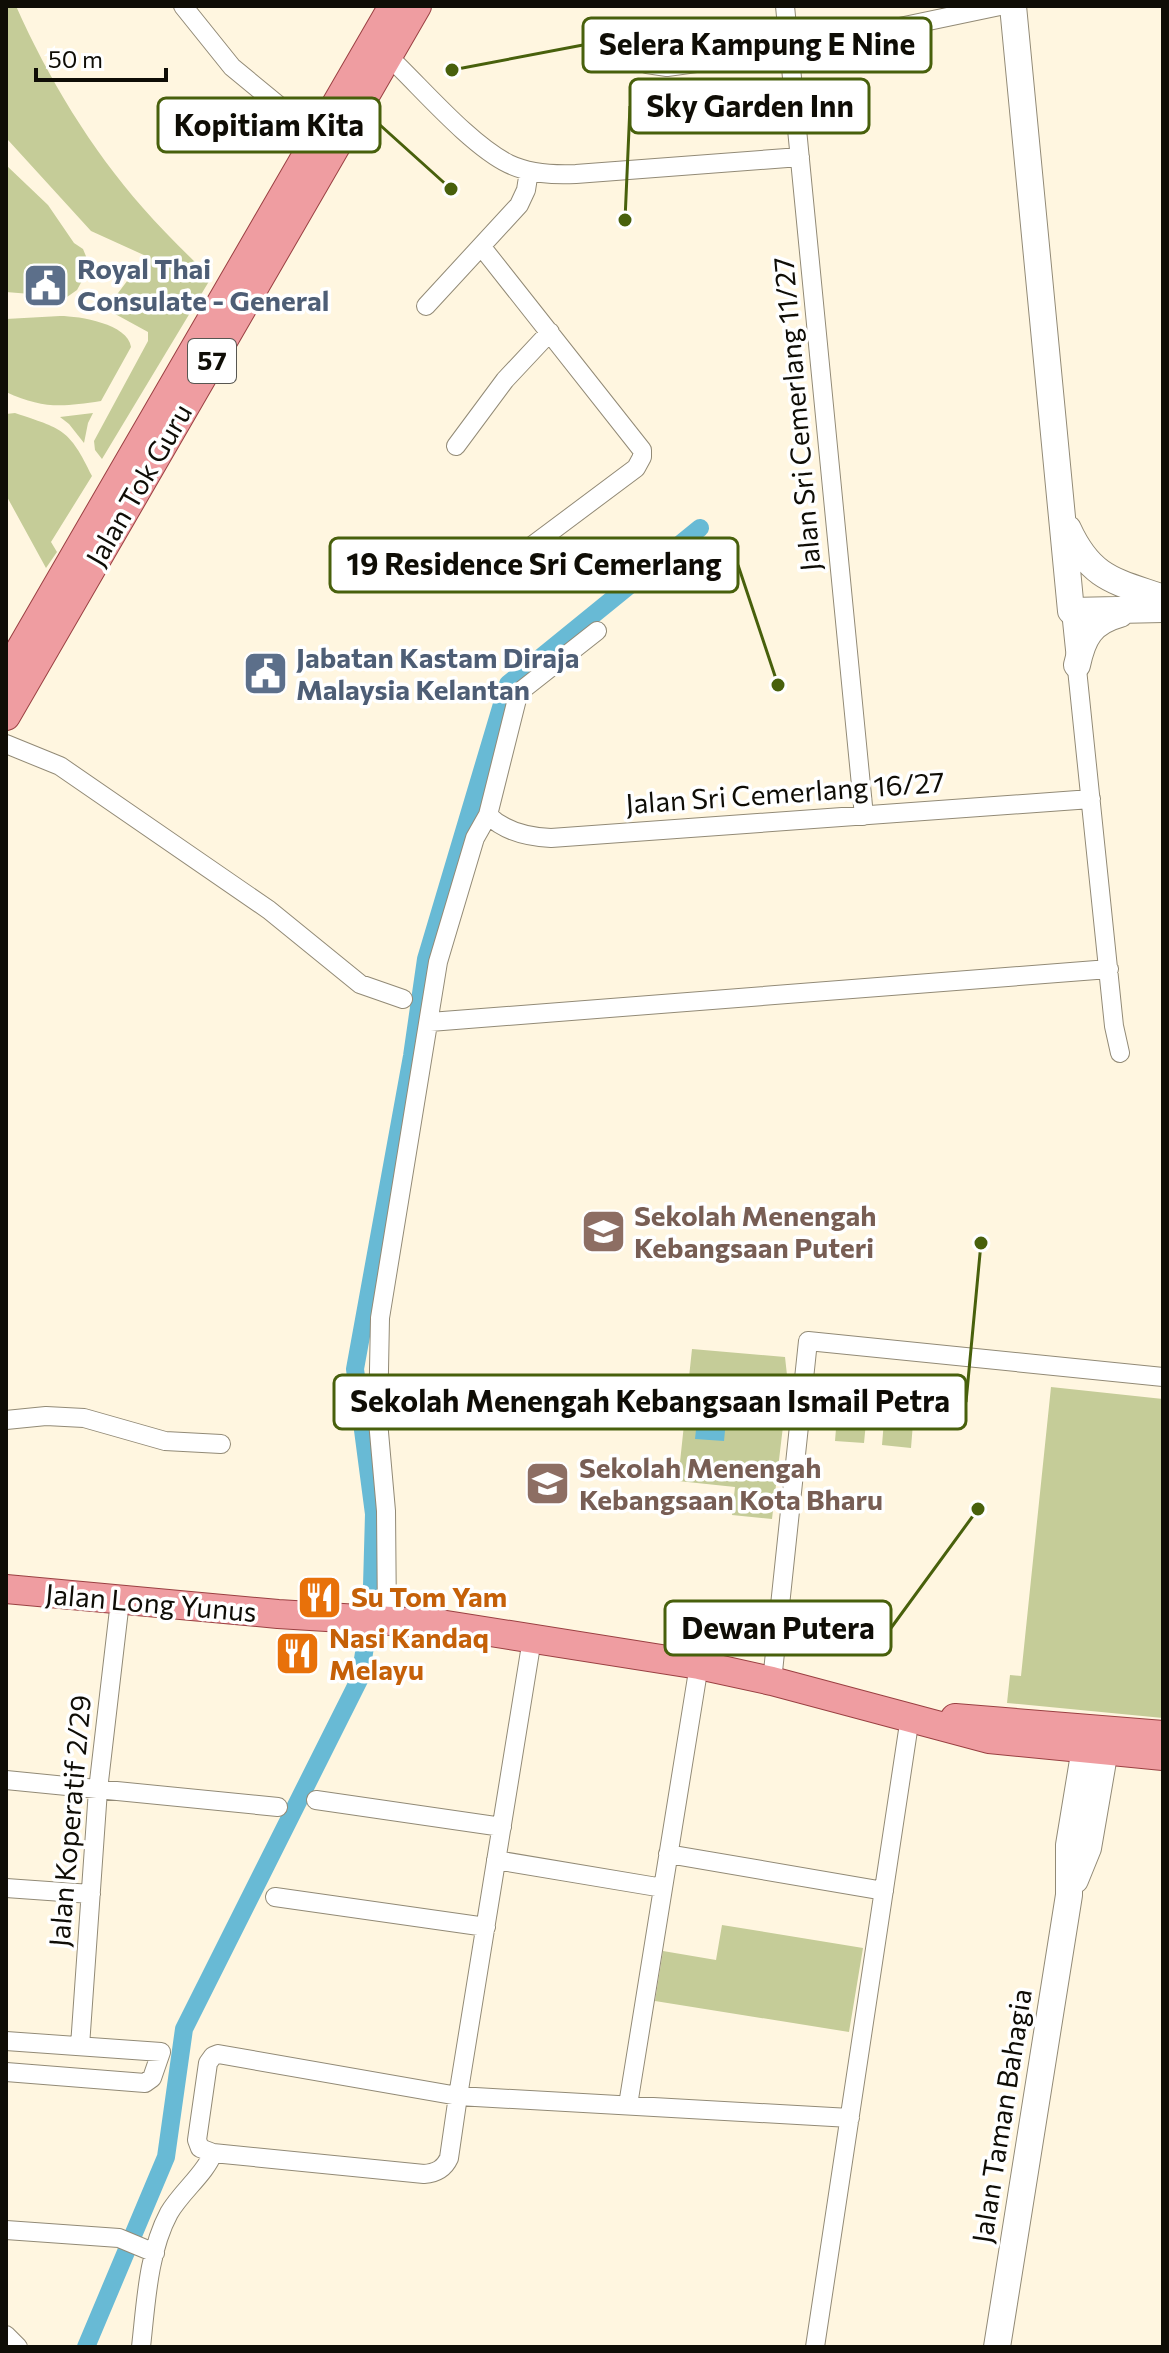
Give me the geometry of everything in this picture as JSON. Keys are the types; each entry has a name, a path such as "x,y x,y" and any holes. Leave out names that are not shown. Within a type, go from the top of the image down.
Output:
{"main road":[{"name":"Jalan Tok Guru","path":"6,674 393,6"},
{"name":"Jalan Tok Guru","path":"6,716 417,6"},
{"name":"Jalan Long Yunus","path":"6,1588 120,1601 440,1624 699,1665 910,1717 997,1720 1096,1739 1163,1756"},
{"name":"Jalan Long Yunus","path":"1096,1739 1163,1735"}],"street":[{"path":"183,6 232,67 317,137"},
{"name":"Jalan Sri Cemerlang 11/27","path":"785,6 864,816"},
{"path":"647,64 667,67 790,50 1000,6"},
{"path":"1013,6 1077,665 1120,1053"},
{"path":"388,56 475,140 510,164 529,171 551,175 576,174 800,157"},
{"path":"426,306 519,205 526,190 529,171"},
{"path":"481,246 639,444 642,457 636,468 521,554"},
{"path":"456,446 505,380 550,332"},
{"path":"1063,518 1085,560 1100,574 1163,598"},
{"path":"1071,605 1163,598"},
{"path":"1071,605 1163,609"},
{"path":"1077,665 1088,631 1097,623 1135,610"},
{"path":"387,1620 386,1511 378,1421 380,1318 441,950 475,838 488,815 517,699 522,690 597,631"},
{"path":"6,744 60,766 269,910 360,984 403,999"},
{"name":"Jalan Sri Cemerlang 16/27","path":"488,815 503,827 534,837 551,838 1091,799"},
{"path":"430,1022 1109,969"},
{"path":"772,1681 808,1341 1163,1377"},
{"path":"6,1420 46,1416 84,1418 165,1441 221,1444"},
{"name":"Jalan Koperatif 2/29","path":"80,2046 98,1790 120,1601"},
{"path":"532,1639 458,2096 449,2158 440,2170 432,2173 213,2153 200,2148 197,2140 208,2063 218,2054 458,2096 850,2118"},
{"path":"628,2105 699,1665"},
{"path":"815,2347 910,1717"},
{"name":"Jalan Taman Bahagia","path":"997,2347 1069,1895 1088,1848 1096,1739"},
{"path":"6,1780 278,1807"},
{"path":"316,1800 502,1827"},
{"path":"668,1854 884,1891"},
{"path":"496,1860 663,1888"},
{"path":"6,1888 91,1894"},
{"path":"275,1897 486,1927"},
{"path":"6,2041 161,2052 152,2078 141,2084 6,2072"},
{"path":"141,2347 155,2253 168,2214 180,2195 208,2164 213,2153"},
{"path":"6,2230 126,2240 155,2253"},
{"path":"6,2335 18,2347"}],"green space":[{"path":"6,6 16,6 57,86 106,162 151,217 211,278 102,459 95,450 94,441 148,341 148,332 106,309 146,256 91,231 8,140"},
{"path":"6,165 48,205 74,243 83,249 90,266 77,290 67,297 6,292"},
{"path":"60,316 102,323 128,339 131,347 101,401 53,405 6,392 6,319"},
{"path":"15,413 62,432 77,448 92,476 51,542 57,552 46,568 6,495 6,414"},
{"path":"93,413 84,443 60,417"},
{"path":"692,1349 785,1357 788,1384 772,1519 732,1515 735,1487 678,1481"},
{"path":"840,1379 870,1381 864,1443 835,1441"},
{"path":"887,1384 916,1386 911,1448 882,1445"},
{"path":"1051,1387 1163,1399 1163,1718 1007,1703 1010,1675 1021,1676"},
{"path":"722,1925 863,1948 849,2032 655,2001 663,1951 716,1960"}],"water":[{"path":"702,1374 730,1377 724,1441 695,1439"}],"waterway":[{"path":"372,1586 374,1514 355,1369 412,1056 426,959 508,684 700,528"},
{"path":"86,2347 166,2157 184,2029 360,1678 367,1634"}],"place":[{"name":"Selera Kampung E Nine","path":"452,70"},
{"name":"Kopitiam Kita","path":"451,189"},
{"name":"Sky Garden Inn","path":"625,220"},
{"name":"Royal Thai Consulate - General","path":"46,285"},
{"name":"Jabatan Kastam Diraja Malaysia Kelantan","path":"265,674"},
{"name":"19 Residence Sri Cemerlang","path":"778,685"},
{"name":"Sekolah Menengah Kebangsaan Puteri","path":"603,1232"},
{"name":"Sekolah Menengah Kebangsaan Ismail Petra","path":"981,1243"},
{"name":"Sekolah Menengah Kebangsaan Kota Bharu","path":"548,1484"},
{"name":"Dewan Putera","path":"978,1509"},
{"name":"Su Tom Yam","path":"320,1597"},
{"name":"Nasi Kandaq Melayu","path":"298,1654"}]}
